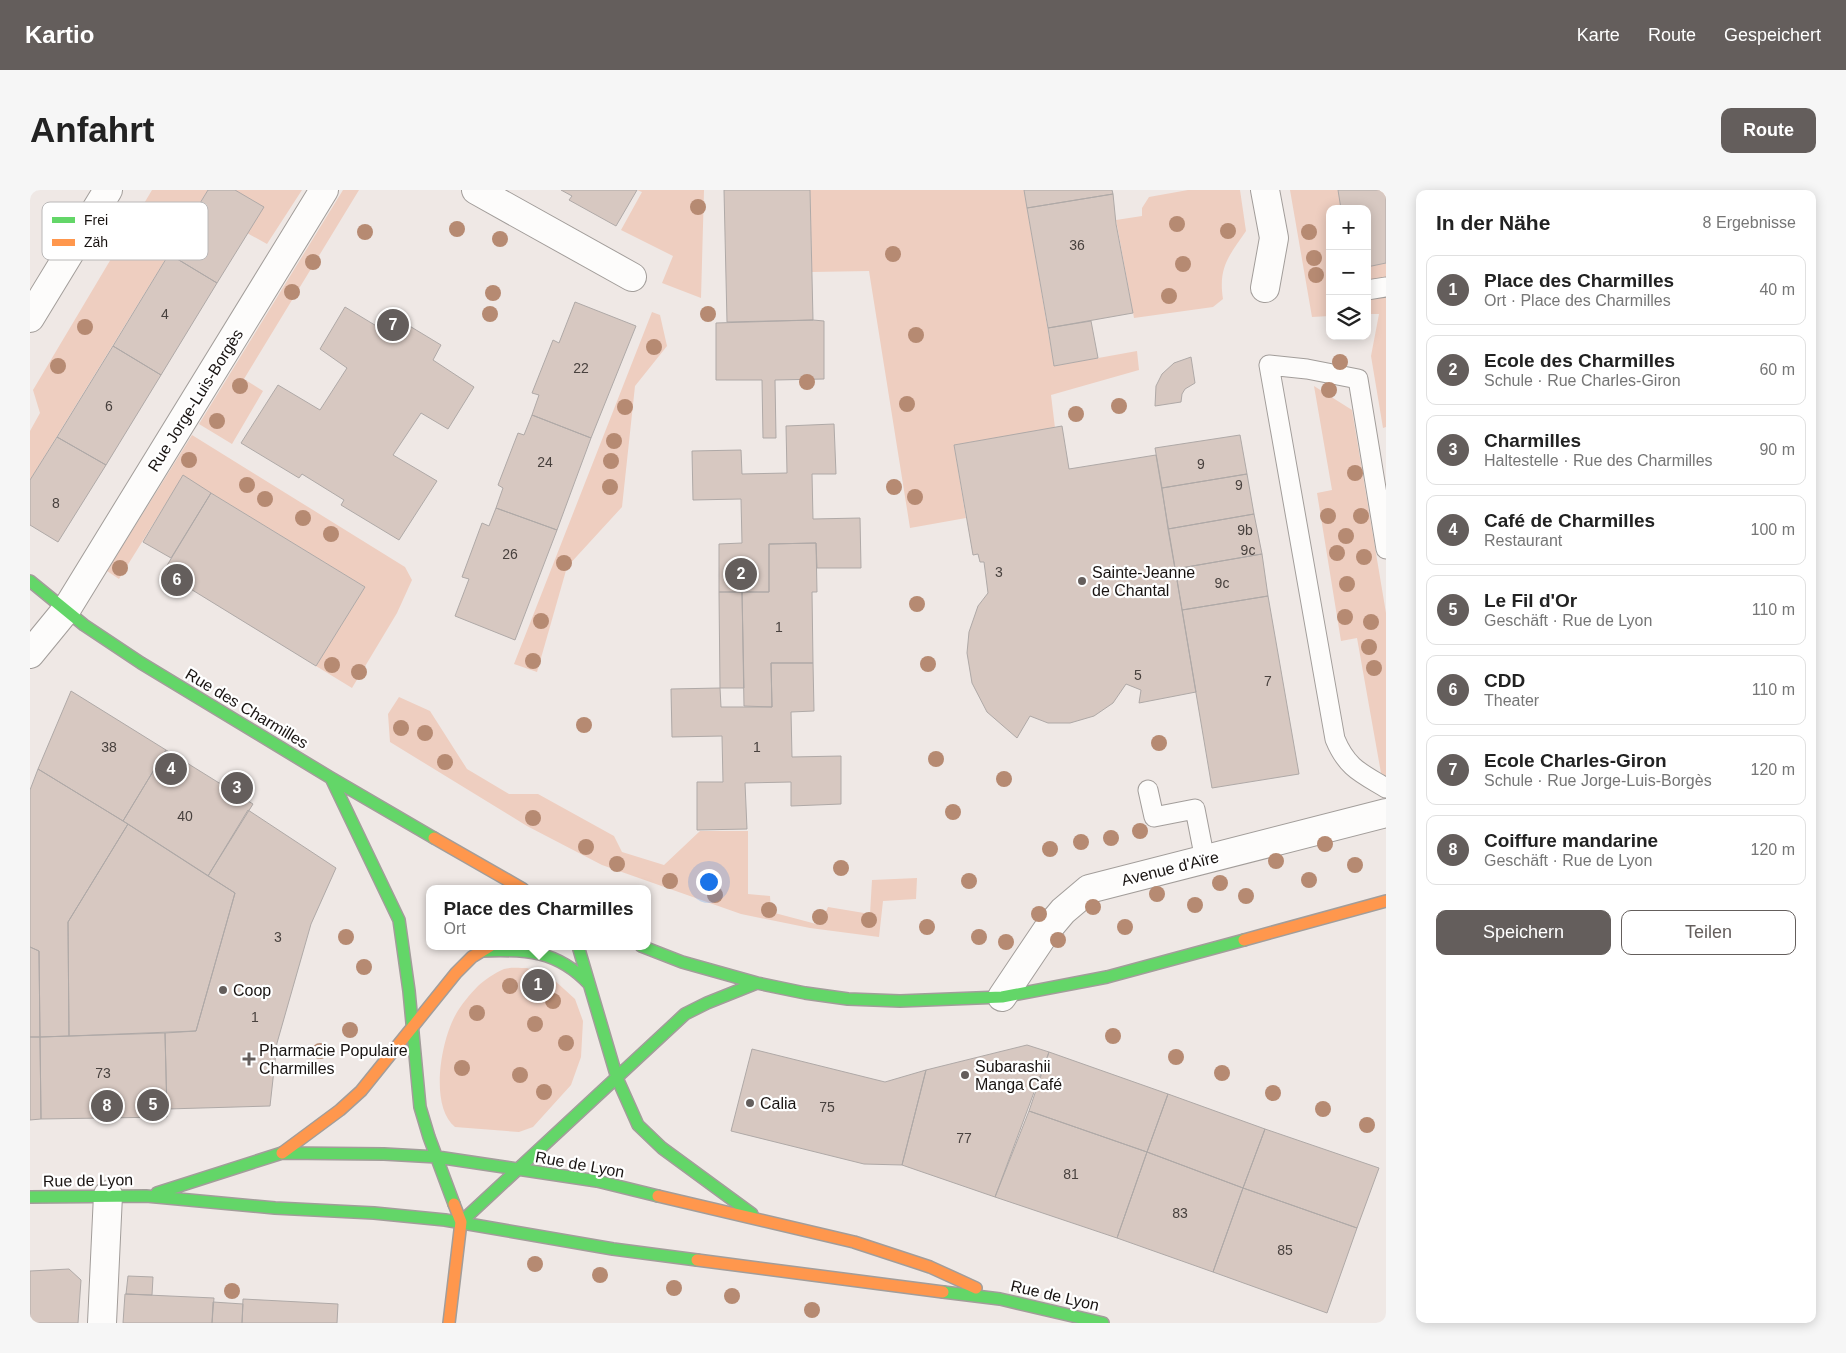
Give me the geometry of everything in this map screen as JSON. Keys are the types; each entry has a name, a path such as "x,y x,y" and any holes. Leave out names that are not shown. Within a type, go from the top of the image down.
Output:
{"main road":[{"name":"Rue des Charmilles","path":"30,581 84,625 141,663 330,778 516,885"},
{"path":"330,778 399,920 408,981 420,1107 462,1222 449,1323"},
{"path":"651,950 682,962 757,983 848,999 900,1001 1002,998 1107,977 1386,901"},
{"path":"282,1153 340,1110 361,1091 456,972 472,957 484,950"},
{"path":"507,950 538,952 570,966 589,984"},
{"path":"579,950 617,1078 638,1124 662,1148 761,1221"},
{"path":"462,1222 664,1032 686,1014 707,1003 757,983"},
{"name":"Rue de Lyon","path":"146,1196 282,1153 384,1154 437,1157 597,1181 854,1242 930,1267 1000,1299"},
{"name":"Rue de Lyon","path":"30,1198 108,1195 146,1196 275,1208 374,1213 462,1222 613,1249 824,1278 1000,1299 1104,1323"}],"street":[{"path":"101,202 108,190"},
{"name":"Rue Jorge-Luis-Borgès","path":"30,654 66,610 324,190"},
{"path":"476,190 632,277"},
{"path":"1265,190 1274,238 1265,288"},
{"path":"30,318 65,260"},
{"name":"Avenue d'Aïre","path":"1002,998 1047,930 1063,911 1089,889 1386,813"},
{"path":"102,1323 108,1195"}],"lane":[{"path":"1371,289 1386,287"},
{"path":"1386,549 1358,379 1307,369 1268,366 1335,739 1342,755 1352,768 1386,788"},
{"path":"1148,790 1154,817 1195,809 1205,860"}],"shaded area":[{"path":"152,190 208,190 201,202 145,202"},
{"path":"235,190 302,190 267,244 247,233"},
{"path":"343,190 359,190 244,379 263,391 232,444 199,424"},
{"path":"637,190 704,190 701,298 662,283 673,256 621,230 642,192"},
{"path":"810,190 1024,190 1054,366 1137,351 1139,370 1051,395 1055,428 954,445 966,518 910,528 869,271 812,272"},
{"path":"1188,190 1240,190 1246,231 1226,262 1222,278 1223,299 1213,307 1134,318 1116,220 1142,216 1142,208 1149,197"},
{"path":"1290,190 1386,190 1386,427 1383,428 1371,356 1379,314 1371,314 1371,205 1326,205 1326,316 1312,317"},
{"path":"110,260 165,260 30,480 30,431 40,413 33,390"},
{"path":"652,312 660,315 667,346 635,386 622,507 567,567 537,672 514,664"},
{"path":"1314,386 1352,410 1386,613 1386,776 1381,773 1357,638 1341,641 1317,493 1332,490"},
{"path":"192,435 405,567 412,580 397,613 352,688 316,666 365,587 183,476 119,579 107,571"},
{"path":"399,697 430,711 467,769 509,794 538,794 614,836 622,852 664,865 700,831 748,831 748,894 770,896 771,912 820,925 828,907 870,914 872,880 917,878 916,899 883,901 879,937 810,928 741,914 602,865 527,826 390,742 388,714"},
{"path":"527,968 553,979 575,999 583,1021 581,1057 571,1085 533,1127 519,1132 455,1127 447,1117 442,1104 440,1089 442,1056 451,1025 463,1003 483,982 504,969"}],"building":[{"path":"208,190 235,190 264,207 217,283 179,260 208,260 208,202 201,202"},
{"path":"561,190 637,190 616,226 569,200 572,196"},
{"path":"724,190 810,190 813,320 727,322"},
{"path":"1024,190 1112,190 1113,194 1027,208"},
{"path":"1338,190 1386,190 1386,263 1371,266 1371,205 1340,205"},
{"path":"1113,194 1116,224 1133,313 1048,328 1027,208"},
{"path":"165,260 179,260 217,283 161,375 113,346"},
{"path":"575,302 636,326 591,438 532,415 539,395 532,393 553,340 559,343"},
{"path":"345,307 388,333 398,319 441,345 433,360 474,387 448,429 421,413 393,455 437,481 399,540 341,505 344,500 302,474 299,478 241,443 278,385 320,410 347,368 320,349"},
{"path":"824,321 824,379 775,380 776,438 763,438 762,380 716,380 716,323"},
{"path":"1091,321 1098,358 1054,366 1048,328"},
{"path":"113,346 161,375 106,465 57,437"},
{"path":"1191,357 1195,383 1185,389 1181,402 1155,406 1156,386 1162,374 1174,363"},
{"path":"532,415 591,438 557,530 496,508 503,488 498,485 518,433 524,435"},
{"path":"834,424 836,474 812,474 813,519 860,518 861,568 817,568 816,543 769,544 769,592 719,592 719,544 742,543 741,499 693,500 692,451 741,450 742,474 787,473 786,426"},
{"name":"Sainte-Jeanne de Chantal","path":"1062,426 1069,469 1156,455 1196,692 1139,703 1141,690 1126,684 1113,703 1094,716 1070,723 1048,723 1030,716 1017,738 987,712 972,683 967,653 969,632 978,606 988,593 984,562 980,562 978,554 973,555 954,445"},
{"path":"1240,435 1247,474 1162,488 1155,448"},
{"path":"57,437 106,465 58,542 30,525 30,480"},
{"path":"1247,474 1254,514 1168,529 1162,488"},
{"path":"183,475 211,493 171,558 143,542"},
{"path":"211,493 365,587 316,666 163,572"},
{"path":"496,508 557,530 515,640 455,616 469,579 462,577 482,523 489,526"},
{"path":"1254,514 1262,554 1175,569 1168,529"},
{"path":"816,543 817,592 812,592 813,663 771,663 772,707 744,706 742,592 769,592 769,544"},
{"path":"1262,554 1268,596 1182,610 1175,569"},
{"path":"719,592 742,592 744,688 720,688"},
{"path":"1268,596 1299,774 1212,788 1182,610"},
{"path":"771,663 813,663 814,711 791,712 792,757 841,756 841,804 791,806 791,782 745,783 747,829 697,830 697,782 723,782 722,736 672,737 671,689 720,688 721,707 772,707"},
{"path":"71,691 166,750 123,821 38,769"},
{"path":"166,750 253,804 208,876 123,821"},
{"path":"38,769 128,824 68,922 69,1036 40,1037 39,951 30,947 30,790"},
{"path":"248,810 336,868 311,924 277,1043 270,1106 167,1109 165,1033 196,1031 235,893 208,876"},
{"path":"128,824 235,893 196,1031 69,1036 68,922"},
{"path":"30,947 39,951 40,1037 30,1037"},
{"path":"165,1033 167,1117 41,1119 40,1037"},
{"path":"30,1037 40,1037 41,1119 30,1120"},
{"path":"1027,1045 1049,1052 995,1197 902,1165 926,1070"},
{"path":"752,1049 885,1082 926,1070 902,1165 864,1164 731,1131"},
{"path":"1049,1052 1168,1094 1147,1152 1029,1111"},
{"path":"1168,1094 1265,1129 1243,1188 1147,1152"},
{"path":"1029,1111 1147,1152 1117,1238 995,1197"},
{"path":"1265,1129 1379,1168 1357,1228 1243,1188"},
{"path":"1147,1152 1243,1188 1213,1272 1117,1238"},
{"path":"1243,1188 1357,1228 1327,1313 1213,1272"},
{"path":"69,1269 81,1280 78,1323 30,1323 30,1271"},
{"path":"128,1276 153,1277 152,1295 126,1294"},
{"path":"125,1294 214,1298 212,1323 123,1323"},
{"path":"243,1299 338,1304 337,1323 242,1323"},
{"path":"213,1302 243,1304 242,1323 212,1323"}],"traffic: fast":[{"path":"30,581 84,625 141,663 434,838"},
{"path":"331,778 399,920 409,991 420,1107 454,1204"},
{"path":"651,950 682,962 757,983 805,993 848,999 900,1001 1002,997 1107,977 1244,940"},
{"path":"579,950 617,1078 638,1125 662,1148 752,1214"},
{"path":"481,951 512,951 540,954 565,964 589,984"},
{"path":"461,1222 685,1014 757,983"},
{"path":"157,1193 282,1153 384,1154 437,1157 597,1181 658,1196"},
{"path":"30,1197 146,1196 275,1208 374,1213 445,1220 613,1249 697,1260"},
{"path":"943,1292 1000,1299 1103,1323"}],"traffic: slow":[{"path":"434,838 516,885"},
{"path":"1244,940 1386,901"},
{"path":"282,1153 340,1110 361,1091 456,973 472,957 483,950"},
{"path":"658,1196 854,1242 930,1267 976,1288"},
{"path":"449,1323 461,1222 454,1204"},
{"path":"697,1260 943,1292"}],"place":[{"name":"Ecole Charles-Giron","path":"393,325"},
{"name":"Ecole des Charmilles","path":"741,574"},
{"name":"CDD","path":"177,580"},
{"name":"Sainte-Jeanne de Chantal","path":"1082,581"},
{"name":"Café de Charmilles","path":"171,769"},
{"name":"Charmilles","path":"237,788"},
{"name":"Place des Charmilles","path":"538,985"},
{"name":"Coop","path":"223,990"},
{"name":"Pharmacie Populaire Charmilles","path":"249,1059"},
{"name":"Subarashii Manga Café","path":"965,1075"},
{"name":"Calia","path":"750,1103"},
{"name":"Le Fil d'Or","path":"153,1105"},
{"name":"Coiffure mandarine","path":"107,1106"}]}
